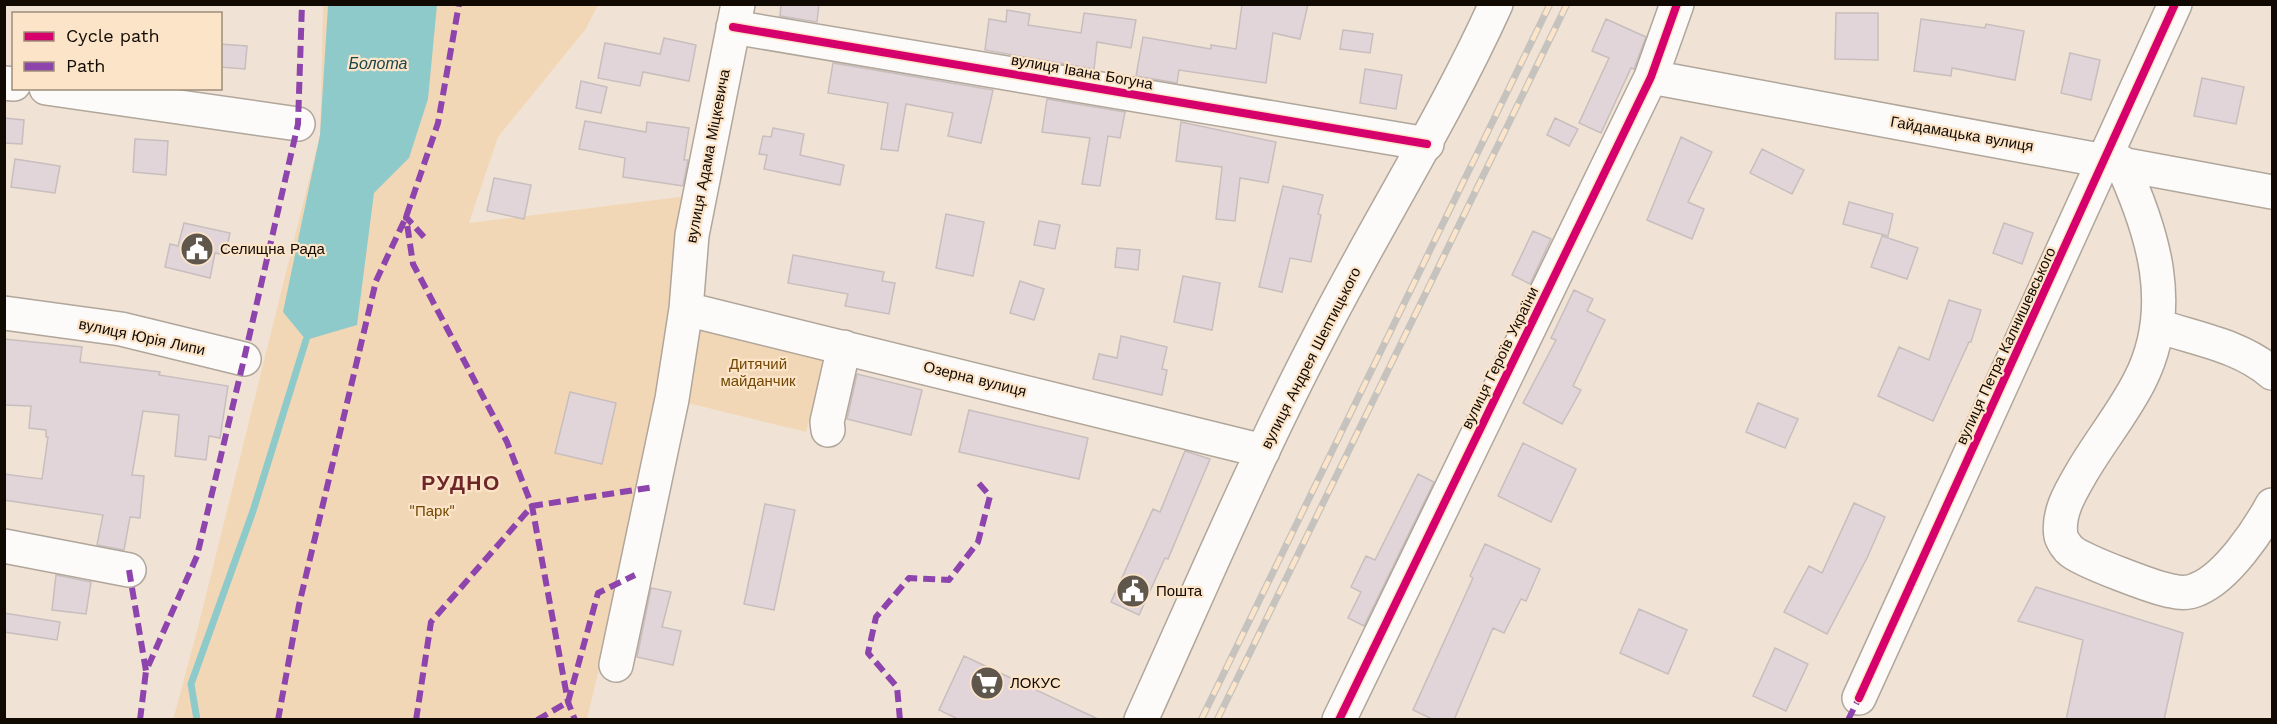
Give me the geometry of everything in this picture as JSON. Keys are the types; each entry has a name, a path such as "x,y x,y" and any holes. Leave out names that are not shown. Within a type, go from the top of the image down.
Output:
{"street":[{"name":"вулиця Андрея Шептицького","path":"1142,720 1263,451 1319,336 1427,144 1496,4"},
{"name":"вулиця Героїв України","path":"1339,720 1651,77 1677,4"},
{"name":"вулиця Петра Калнишевського","path":"1859,698 2114,161 2175,4"},
{"name":"вулиця Івана Богуна","path":"736,16 1427,144"},
{"name":"вулиця Адама Міцкевича","path":"616,665 672,399 686,309 692,235 736,16"},
{"name":"Гайдамацька вулиця","path":"1651,77 2272,192"},
{"path":"60,90 298,124"},
{"path":"2114,161 2152,242 2160,298 2158,326 2152,355 2139,382 2089,459 2066,503 2061,522 2061,538 2071,551 2089,561 2160,589 2186,592 2211,582 2224,570 2255,532 2272,505"},
{"name":"Озерна вулиця","path":"686,309 1263,451"},
{"name":"вулиця Юрія Липи","path":"4,313 121,330 244,359"},
{"path":"2158,326 2234,350 2260,362 2272,373"},
{"path":"828,430 827,422 844,347"},
{"path":"4,546 129,570"}],"green space":[{"name":"\"Парк\"","path":"323,5 598,5 585,30 498,137 469,223 687,196 654,440 587,719 173,720 320,135"},
{"name":"Дитячий майданчик","path":"686,309 829,343 806,432 672,399"}],"water":[{"name":"Болота","path":"328,5 437,5 428,99 409,158 374,193 357,325 306,340 283,312 320,135"}],"building":[{"path":"781,4 819,4 817,22 780,16"},
{"path":"1242,4 1308,4 1300,39 1273,33 1266,83 1179,70 1177,83 1136,76 1143,37 1211,49 1211,45 1236,49"},
{"path":"1007,10 1030,14 1028,25 1081,33 1084,13 1136,20 1131,48 1097,42 1094,69 985,50 989,19 1006,22"},
{"path":"1836,13 1878,13 1878,60 1835,59"},
{"path":"1606,19 1646,37 1634,69 1631,68 1601,133 1579,123 1609,58 1592,51"},
{"path":"1921,19 1985,28 1986,24 2024,31 2015,80 1952,68 1951,76 1914,71"},
{"path":"1343,30 1373,34 1370,53 1340,49"},
{"path":"664,38 696,45 689,81 643,72 640,86 598,78 605,43 660,54"},
{"path":"222,44 247,46 245,69 222,67"},
{"path":"2070,53 2100,60 2091,100 2061,93"},
{"path":"833,63 993,90 981,143 948,136 953,113 906,104 898,151 881,149 888,103 828,93"},
{"path":"1365,69 1402,75 1396,109 1360,103"},
{"path":"2202,78 2244,87 2236,124 2194,116"},
{"path":"581,81 607,87 601,113 576,108"},
{"path":"1047,99 1125,112 1120,138 1108,136 1100,186 1082,184 1090,138 1042,132"},
{"path":"4,118 24,120 22,144 4,143"},
{"path":"1555,118 1578,129 1569,146 1547,135"},
{"path":"585,121 646,132 647,122 689,128 684,160 688,160 683,186 623,177 625,158 579,149"},
{"path":"1181,122 1276,142 1268,183 1240,178 1235,221 1216,219 1222,167 1176,161"},
{"path":"773,128 804,134 800,155 844,165 840,185 764,169 767,155 759,154 763,136 771,137"},
{"path":"1681,137 1712,152 1688,202 1704,209 1692,239 1647,220"},
{"path":"135,139 168,141 166,175 133,172"},
{"path":"1762,149 1804,170 1792,194 1750,173"},
{"path":"15,159 60,166 55,193 11,187"},
{"path":"494,178 531,185 524,219 487,211"},
{"path":"1283,186 1323,195 1311,262 1290,258 1282,292 1259,287"},
{"path":"1849,202 1893,214 1888,236 1843,224"},
{"path":"946,214 984,222 973,276 936,268"},
{"path":"1039,221 1060,225 1055,249 1034,245"},
{"name":"Селищна Рада","path":"184,223 230,233 225,255 215,253 210,278 165,267 170,244 178,246"},
{"path":"2004,223 2033,233 2022,264 1993,253"},
{"path":"1533,231 1551,239 1530,284 1512,275"},
{"path":"1882,236 1918,248 1907,279 1871,267"},
{"path":"1117,248 1140,250 1138,270 1115,267"},
{"path":"793,255 884,272 882,281 895,283 889,314 845,306 848,294 788,283"},
{"path":"1183,276 1220,283 1212,330 1174,322"},
{"path":"1020,281 1044,289 1034,320 1010,313"},
{"path":"1574,290 1593,299 1587,311 1605,320 1573,386 1581,390 1562,424 1523,403 1556,340 1551,338"},
{"path":"1949,300 1981,310 1971,342 1969,342 1933,421 1878,396 1899,347 1929,360"},
{"path":"1121,336 1167,347 1162,369 1167,370 1162,395 1093,379 1099,354 1117,358"},
{"path":"4,339 82,347 80,362 160,372 159,375 228,386 220,438 209,436 206,460 175,456 179,415 143,411 132,475 144,476 140,518 130,517 124,550 97,545 103,515 4,500 4,474 42,479 48,437 46,437 46,430 29,428 31,406 4,405"},
{"path":"857,374 922,390 911,435 847,419"},
{"path":"570,392 616,403 602,464 555,453"},
{"path":"1758,403 1798,419 1785,448 1746,432"},
{"path":"969,410 1088,438 1079,479 959,452"},
{"path":"1523,443 1576,469 1551,522 1498,496"},
{"path":"1185,451 1210,459 1168,559 1165,558 1139,615 1111,602 1153,509 1160,512"},
{"path":"1418,474 1434,482 1364,626 1348,618 1361,592 1351,587 1366,556 1375,560"},
{"path":"1854,503 1885,517 1867,558 1827,634 1784,612 1809,566 1822,573"},
{"path":"765,504 795,510 774,610 744,604"},
{"path":"1485,544 1540,569 1526,601 1521,599 1504,633 1493,628 1454,720 1434,720 1413,710 1473,578 1470,576"},
{"path":"56,575 91,582 86,614 52,610"},
{"path":"2036,587 2183,633 2164,720 2066,720 2083,640 2018,621"},
{"path":"651,588 671,592 662,627 681,631 673,665 637,657"},
{"path":"1639,609 1687,630 1668,674 1620,653"},
{"path":"4,613 60,622 57,640 4,632"},
{"path":"1775,648 1808,664 1786,711 1753,696"},
{"name":"ЛОКУС","path":"964,656 1100,720 960,720 939,710"}],"waterway":[{"path":"197,720 191,684 253,511 306,340"}],"railway":[{"path":"1201,720 1550,4"},
{"path":"1217,720 1567,4"}],"marked path":[{"path":"129,570 146,671 197,556 244,359 298,124 302,4"},
{"path":"278,720 299,605 376,281 406,217 438,123 459,4"},
{"path":"424,237 406,217 413,264 507,442 532,506 568,702 575,720"},
{"path":"900,720 897,687 868,653 876,617 909,578 949,580 978,542 990,496 975,479"},
{"path":"416,720 431,622 532,506 654,487"},
{"path":"537,720 568,702 598,593 635,575"},
{"path":"140,720 146,671"},
{"path":"1848,720 1859,698"}],"cycle path":[{"path":"1339,720 1651,77 1677,4"},
{"path":"1859,698 2175,4"},
{"path":"733,27 1427,144"}],"place":[{"name":"Селищна Рада","path":"197,249"},
{"name":"Пошта","path":"1133,591"},
{"name":"ЛОКУС","path":"987,683"}],"district":[{"name":"РУДНО","path":"461,483"}]}
